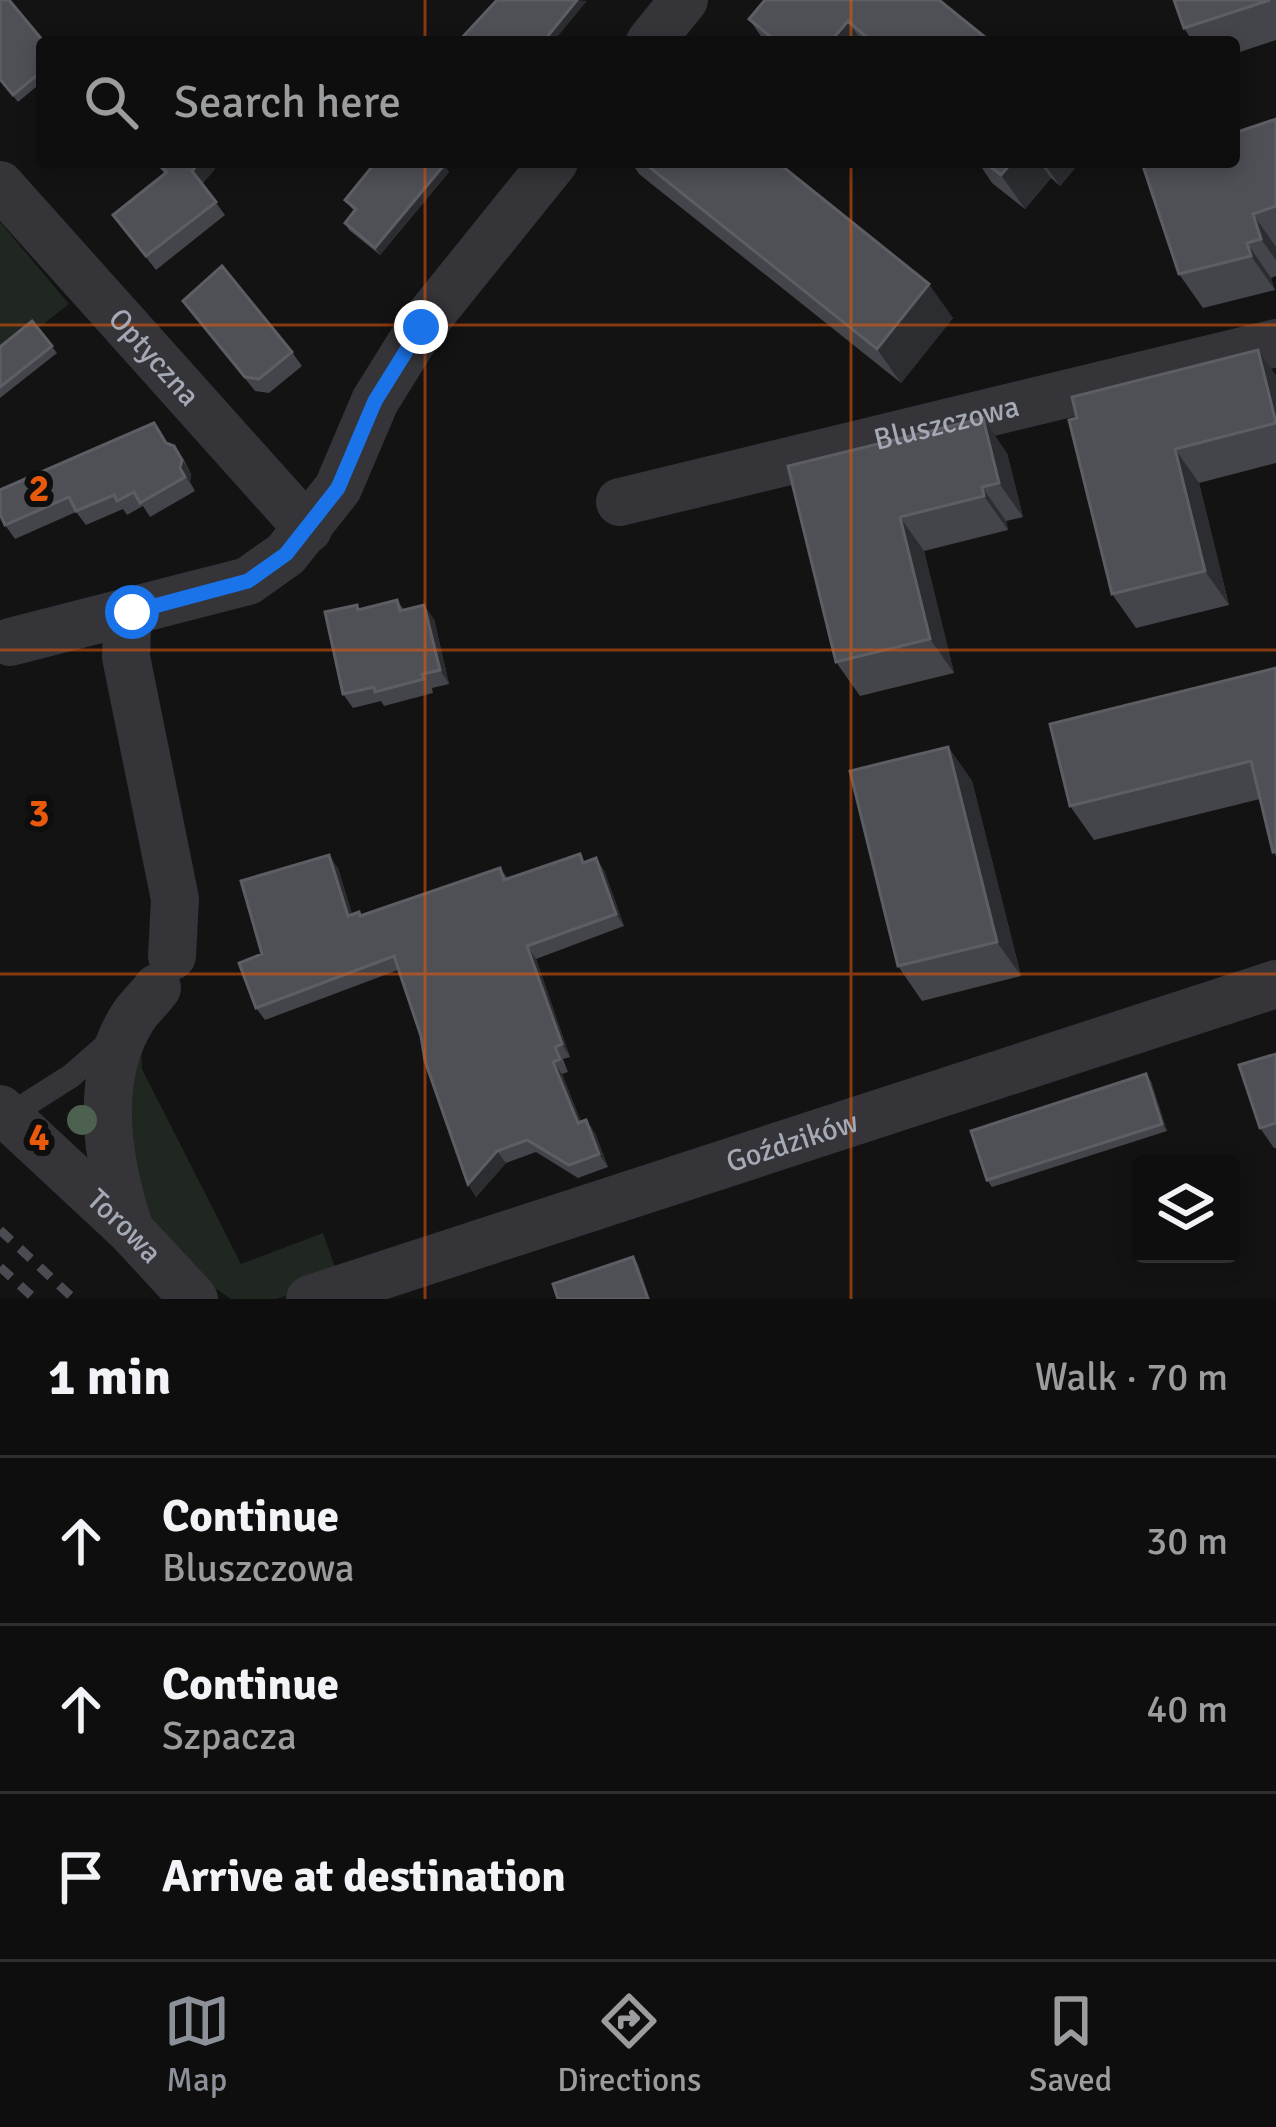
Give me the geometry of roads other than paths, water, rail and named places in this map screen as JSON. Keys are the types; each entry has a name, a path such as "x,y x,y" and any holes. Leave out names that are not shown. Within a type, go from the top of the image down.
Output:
{"street":[{"path":"655,36 684,0"},
{"path":"10,642 248,581 286,554 338,488 375,401 421,327 549,168"},
{"name":"Optyczna","path":"0,184 308,529"},
{"name":"Bluszczowa","path":"620,502 1276,344"},
{"path":"130,1230 113,1178 107,1114 113,1073 154,987 175,899 126,657 132,612"},
{"name":"Goździków","path":"310,1299 1276,984"},
{"name":"Torowa","path":"4,1112 130,1230 194,1299"}],"lane":[{"path":"4,1112 101,1052 154,987"}],"railway":[{"path":"0,1230 74,1299"},
{"path":"0,1267 35,1299"}]}
